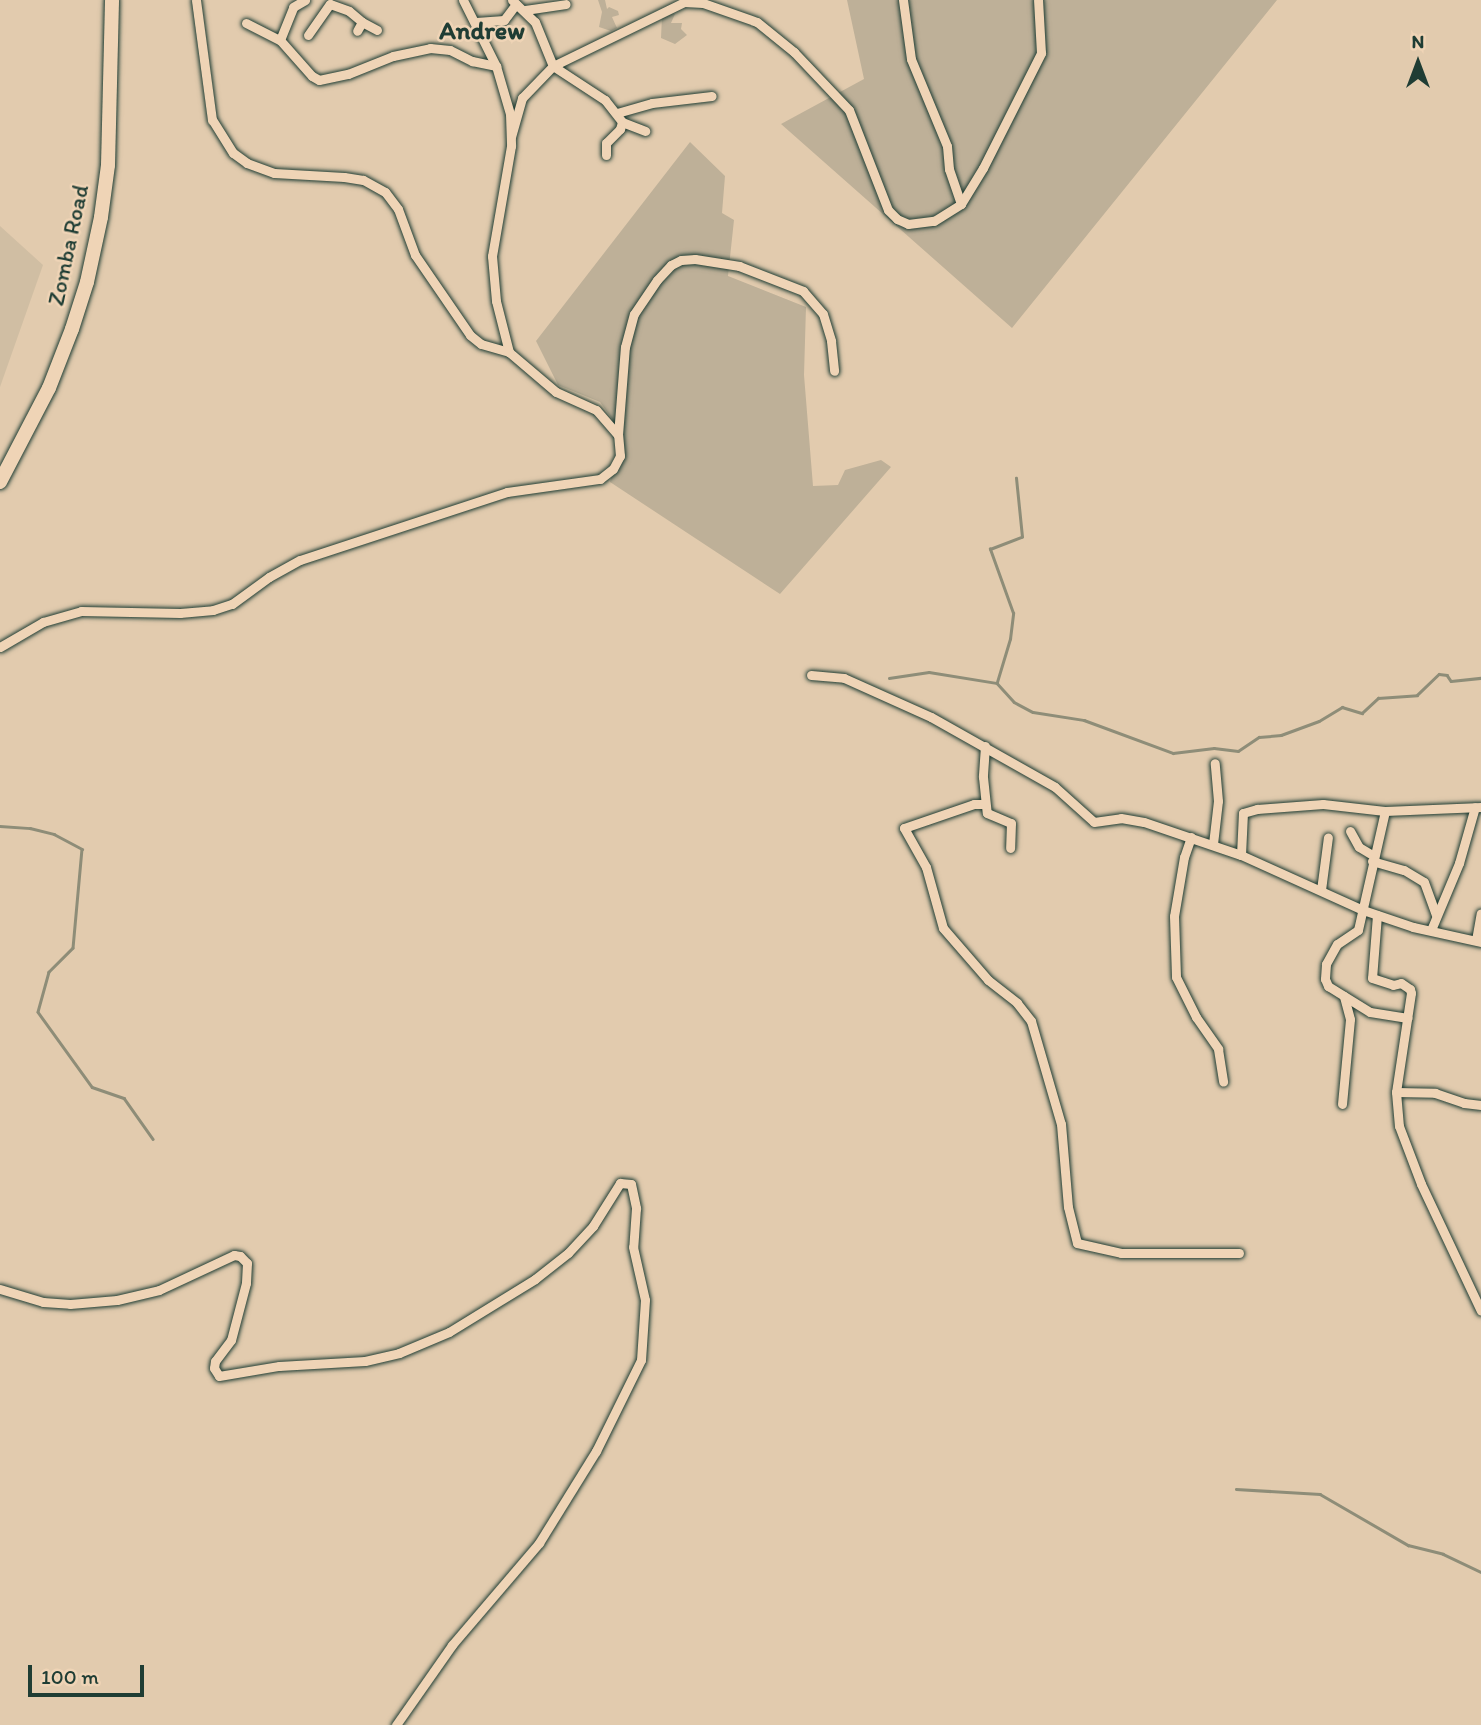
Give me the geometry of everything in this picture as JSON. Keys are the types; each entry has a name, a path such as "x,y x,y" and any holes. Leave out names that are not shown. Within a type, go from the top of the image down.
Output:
{"highway":[{"name":"Zomba Road","path":"0,482 49,388 67,343 96,242 105,192 110,127 112,0"}],"street":[{"path":"0,647 43,622 81,611 180,613 213,610 232,604 269,577 300,560 508,492 600,479 613,469 617,461 621,442 596,411 556,392 509,352 481,344 470,335 415,255 398,209 385,192 363,180 274,173 247,163 233,153 212,120 196,0"},
{"path":"280,40 293,7 305,0"},
{"path":"317,0 349,11 377,30"},
{"path":"463,0 476,22 508,97 511,136"},
{"path":"903,0 911,59 947,146 949,169 961,204"},
{"path":"509,352 496,301 492,256 511,136 522,98 553,66 684,2 723,9 748,18 773,33 849,110 885,205 897,219 908,224 925,223 944,217 961,204 984,168 1041,53 1038,0"},
{"path":"476,22 504,20 514,2 535,22 553,66 605,100 620,117 645,131"},
{"path":"308,34 330,4"},
{"path":"525,10 566,4"},
{"path":"357,32 362,22"},
{"path":"246,23 280,40 312,76 319,80 348,74 393,56 430,48 450,50 472,61 496,66"},
{"path":"620,117 652,103 712,96"},
{"path":"606,155 606,143 620,129 620,117"},
{"path":"618,435 625,347 630,324 657,280 671,265 681,260 695,259 739,266 803,292 813,299 823,314 831,341 834,371"},
{"path":"811,675 833,675 859,684 931,717 1055,787 1094,822 1131,819 1191,837 1241,855 1363,910 1478,941 1481,913"},
{"path":"985,746 987,813 1011,822 1010,848"},
{"path":"1213,844 1219,801 1216,763"},
{"path":"985,804 974,804 904,828 926,867 943,928 988,980 1017,1003 1031,1021 1061,1124 1068,1207 1077,1243 1121,1253 1239,1253"},
{"path":"1241,855 1243,813 1323,804 1385,811 1478,807 1459,863 1431,930"},
{"path":"1385,811 1358,930 1337,944 1326,964 1325,979 1328,986 1370,1012 1408,1018"},
{"path":"1350,831 1359,846 1373,859 1404,870 1424,882 1436,915"},
{"path":"1191,837 1184,857 1174,916 1175,967 1186,1000 1218,1049 1223,1082"},
{"path":"1321,890 1328,837"},
{"path":"1377,915 1372,978 1393,985 1401,984 1410,989 1412,1003 1396,1092 1399,1126 1410,1157 1481,1311"},
{"path":"1342,1104 1350,1019 1344,996"},
{"path":"1396,1092 1435,1093 1464,1103 1481,1105"},
{"path":"0,1289 43,1302 70,1304 117,1300 159,1290 234,1255 240,1256 247,1263 246,1283 230,1340 215,1361 214,1368 219,1376 279,1366 365,1361 399,1353 449,1332 535,1279 568,1252 593,1226 620,1183 631,1184 636,1208 633,1247 645,1300 641,1360 596,1451 539,1543 452,1645 396,1725"}],"shaded area":[{"path":"598,0 605,0 607,9 609,7 618,11 619,15 612,17 617,28 611,31 599,27 602,12"},
{"path":"847,0 1277,0 1012,328 781,124 864,79"},
{"path":"669,12 675,14 671,23 682,23 681,29 687,35 675,44 661,38 662,16"},
{"path":"690,142 725,176 722,213 734,220 728,276 806,307 804,375 813,486 838,485 845,470 881,460 891,467 780,594 610,482 623,434 600,402 558,385 536,341"},
{"path":"0,226 43,265 0,387"}],"waterway":[{"path":"997,682 1010,639 1013,613 990,549 1022,537 1016,478"},
{"path":"889,678 929,672 997,683 1014,702 1033,712 1084,720 1173,753 1214,748 1238,751 1259,737 1281,735 1319,721 1342,707 1362,713 1378,698 1417,695 1439,674 1447,675 1451,681 1481,678"},
{"path":"0,826 30,828 54,834 82,849 73,948 49,972 38,1012 92,1087 124,1098 153,1139"},
{"path":"1236,1489 1320,1494 1408,1545 1443,1554 1481,1572"}],"district":[{"name":"Andrew","path":"482,31"}]}
